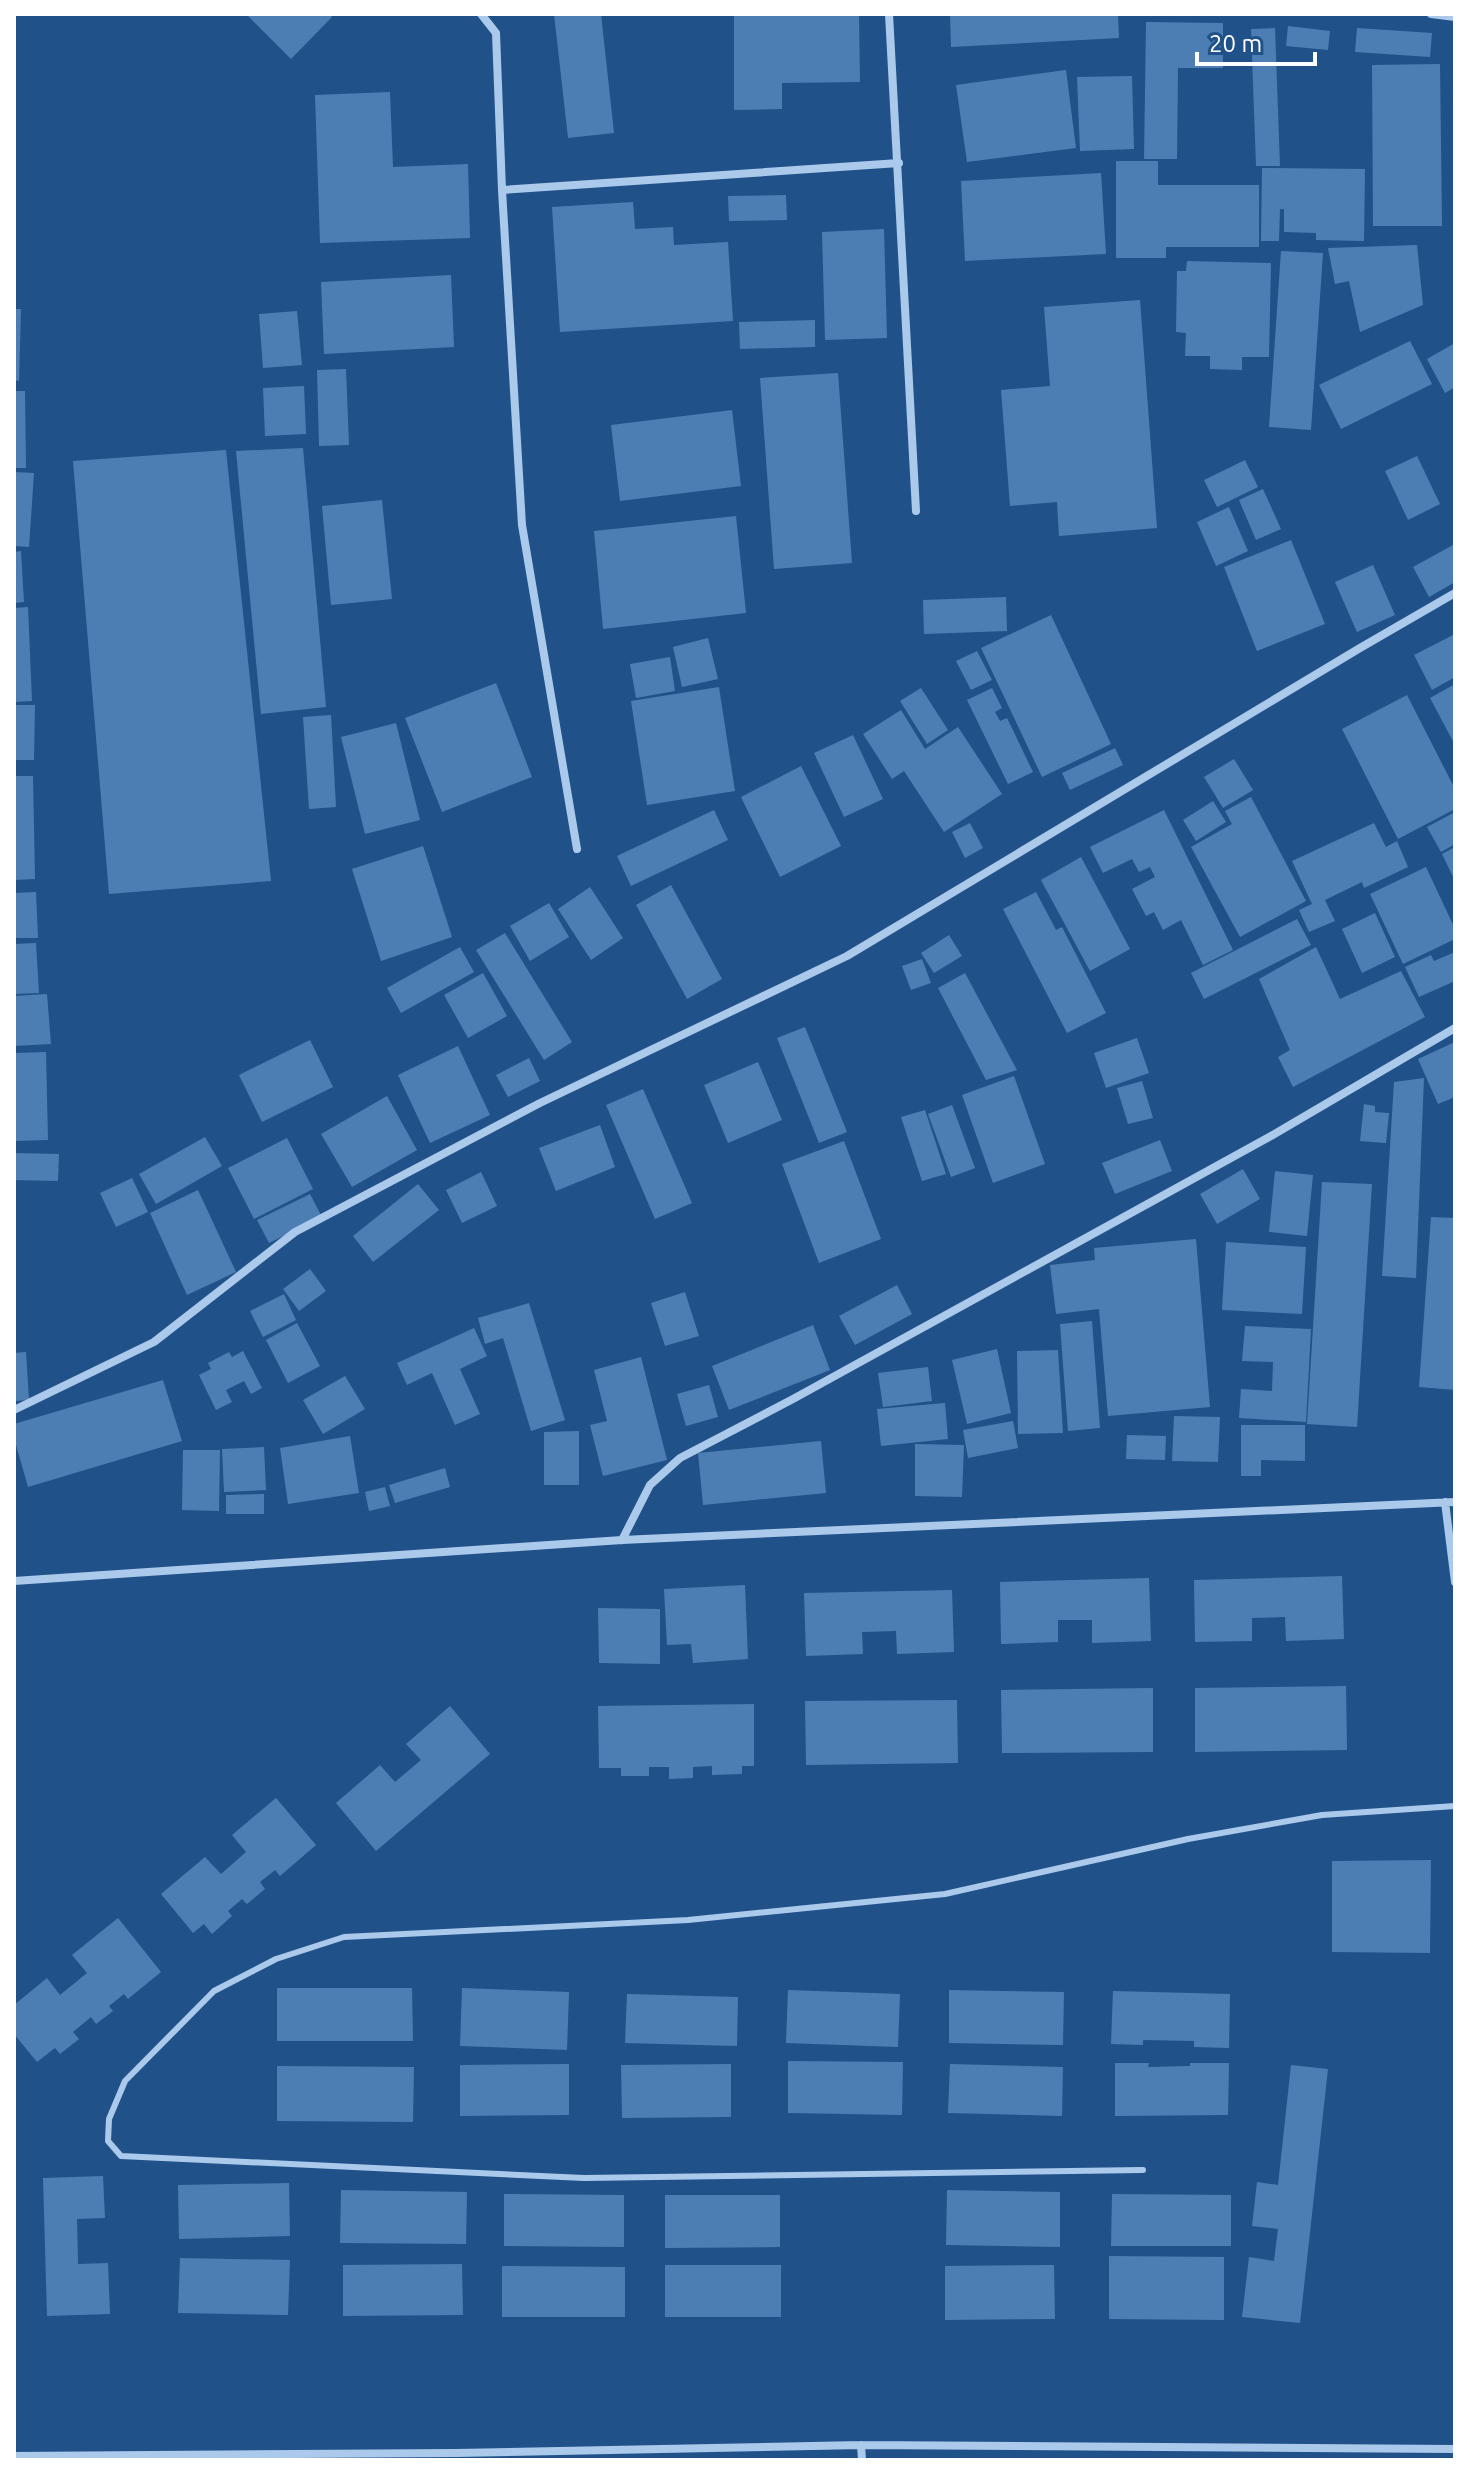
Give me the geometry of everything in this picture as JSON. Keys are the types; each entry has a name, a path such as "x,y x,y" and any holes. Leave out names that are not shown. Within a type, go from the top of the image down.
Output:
{"street":[{"path":"481,14 496,33 522,525 577,849"},
{"path":"889,14 916,511"},
{"path":"1431,14 1455,17"},
{"path":"502,190 899,163"},
{"path":"14,1410 154,1342 295,1232 540,1103 847,956 1455,593"},
{"path":"622,1540 650,1485 680,1458 807,1392 1257,1143 1455,1028"},
{"path":"1445,1502 1455,1582"},
{"path":"14,1581 622,1540 1455,1502"},
{"path":"14,2456 456,2456 861,2445 1455,2449"},
{"path":"861,2445 862,2460"}],"lane":[{"path":"1143,2170 584,2178 121,2156 108,2141 109,2119 125,2081 214,1991 276,1959 344,1937 688,1920 945,1894 1188,1839 1322,1815 1455,1806"}],"building":[{"path":"246,14 329,14 332,17 291,59"},
{"path":"554,14 601,14 614,133 568,138"},
{"path":"734,14 859,14 860,82 782,83 782,109 734,110"},
{"path":"950,14 1118,14 1119,38 951,47"},
{"path":"1146,22 1223,23 1223,68 1178,68 1177,159 1144,159"},
{"path":"1288,26 1330,31 1328,50 1286,46"},
{"path":"1275,28 1280,166 1256,166 1251,29"},
{"path":"1357,28 1432,33 1430,57 1355,52"},
{"path":"1440,64 1442,226 1373,226 1372,65"},
{"path":"1066,70 1076,148 967,162 956,85"},
{"path":"1132,76 1134,149 1080,151 1077,77"},
{"path":"390,92 393,167 468,164 470,238 320,243 315,95"},
{"path":"1116,161 1158,161 1158,185 1259,185 1259,247 1166,247 1166,258 1116,258"},
{"path":"1262,168 1365,169 1364,241 1316,240 1316,233 1284,232 1284,209 1280,209 1279,241 1261,241"},
{"path":"1101,173 1106,254 965,261 961,181"},
{"path":"786,195 787,220 729,221 728,196"},
{"path":"633,202 635,229 673,227 674,245 728,242 733,321 560,332 552,207"},
{"path":"884,229 887,338 825,340 822,232"},
{"path":"1417,245 1423,305 1360,332 1349,281 1335,284 1328,248"},
{"path":"1281,251 1323,253 1311,430 1269,427"},
{"path":"1187,261 1271,263 1269,357 1242,357 1242,370 1210,369 1210,356 1185,356 1186,333 1176,332 1177,271 1186,271"},
{"path":"451,275 454,347 324,354 321,282"},
{"path":"1140,300 1157,528 1059,536 1057,502 1010,506 1001,390 1050,386 1044,307"},
{"path":"14,309 21,309 19,381 14,380"},
{"path":"297,311 302,365 263,368 259,314"},
{"path":"815,320 815,347 740,349 739,322"},
{"path":"1410,341 1432,384 1341,429 1319,385"},
{"path":"1455,343 1455,387 1445,393 1427,359"},
{"path":"346,369 349,445 319,446 317,370"},
{"path":"838,373 852,563 774,569 760,378"},
{"path":"304,386 306,434 265,436 263,388"},
{"path":"14,391 25,391 26,468 14,468"},
{"path":"732,410 741,486 620,501 611,425"},
{"path":"303,448 326,707 261,714 236,451"},
{"path":"226,450 271,881 109,894 73,461"},
{"path":"1417,456 1440,504 1408,520 1385,471"},
{"path":"1245,460 1258,487 1217,507 1204,480"},
{"path":"14,472 34,473 29,547 14,546"},
{"path":"1263,489 1281,529 1256,540 1239,500"},
{"path":"382,500 392,599 331,605 322,506"},
{"path":"1229,507 1248,551 1216,566 1197,522"},
{"path":"736,516 746,613 603,629 594,531"},
{"path":"1291,540 1325,624 1257,651 1224,567"},
{"path":"1453,545 1455,582 1429,597 1413,567"},
{"path":"21,551 24,602 14,603 14,552"},
{"path":"1373,565 1395,615 1357,632 1335,582"},
{"path":"1006,597 1007,631 924,634 923,600"},
{"path":"28,607 32,701 14,702 14,608"},
{"path":"1051,615 1111,744 1042,777 981,648"},
{"path":"1455,634 1455,677 1432,690 1414,655"},
{"path":"708,638 718,679 682,687 673,647"},
{"path":"977,651 992,680 971,690 956,661"},
{"path":"670,657 675,691 636,698 630,664"},
{"path":"496,683 532,777 442,812 405,718"},
{"path":"1455,684 1455,745 1430,698"},
{"path":"719,687 735,791 647,805 631,701"},
{"path":"921,688 948,730 927,744 900,701"},
{"path":"992,688 1002,708 995,712 1000,721 1007,718 1033,772 1008,784 967,700"},
{"path":"1407,695 1455,789 1455,809 1398,839 1342,729"},
{"path":"14,705 35,705 34,760 14,760"},
{"path":"901,710 925,749 958,727 1002,794 944,832 904,771 892,779 863,734"},
{"path":"331,715 336,807 309,809 303,717"},
{"path":"396,723 420,820 365,834 341,737"},
{"path":"853,735 883,799 844,817 814,753"},
{"path":"1115,748 1123,765 1070,790 1062,773"},
{"path":"1234,759 1253,790 1223,808 1204,777"},
{"path":"801,766 841,846 780,877 741,797"},
{"path":"14,776 33,776 35,879 14,880"},
{"path":"1251,797 1306,901 1240,937 1191,847 1232,824 1225,811"},
{"path":"1213,801 1226,822 1196,841 1183,820"},
{"path":"714,810 728,840 631,886 617,856"},
{"path":"1164,810 1233,950 1203,965 1181,920 1163,930 1154,912 1146,916 1132,889 1155,877 1150,867 1139,872 1132,859 1103,873 1090,847"},
{"path":"1455,812 1455,844 1441,852 1427,827"},
{"path":"970,823 983,848 965,858 952,832"},
{"path":"1374,823 1386,847 1397,841 1408,867 1364,888 1362,882 1325,900 1335,921 1309,932 1299,910 1312,904 1292,861"},
{"path":"423,846 452,937 381,961 352,869"},
{"path":"1455,847 1455,881 1442,854"},
{"path":"1081,857 1130,949 1090,971 1041,880"},
{"path":"1426,867 1455,929 1455,939 1403,964 1370,894"},
{"path":"671,885 722,979 687,999 636,905"},
{"path":"590,887 623,938 591,960 558,909"},
{"path":"36,892 38,938 14,938 14,893"},
{"path":"1036,892 1056,930 1062,927 1106,1013 1067,1033 1003,909"},
{"path":"549,903 569,937 530,961 510,926"},
{"path":"1375,913 1395,957 1362,973 1342,929"},
{"path":"1297,919 1311,945 1204,999 1191,973"},
{"path":"505,933 572,1042 544,1060 476,950"},
{"path":"949,935 962,956 934,973 921,953"},
{"path":"36,943 39,993 14,994 14,944"},
{"path":"460,947 474,972 401,1013 387,988"},
{"path":"1316,947 1340,999 1401,971 1425,1017 1293,1087 1278,1057 1290,1050 1259,979"},
{"path":"1455,952 1455,981 1419,997 1405,967 1431,955 1434,961"},
{"path":"922,959 931,983 911,990 902,966"},
{"path":"483,973 507,1016 468,1038 444,995"},
{"path":"965,973 1017,1070 986,1080 938,988"},
{"path":"47,994 51,1044 14,1046 14,996"},
{"path":"805,1027 847,1132 819,1143 777,1038"},
{"path":"1137,1038 1149,1073 1106,1088 1094,1053"},
{"path":"310,1040 333,1087 262,1122 239,1075"},
{"path":"1455,1042 1455,1097 1438,1104 1418,1059"},
{"path":"458,1046 490,1115 430,1143 398,1075"},
{"path":"46,1052 48,1140 14,1141 14,1053"},
{"path":"529,1058 540,1081 508,1097 496,1075"},
{"path":"758,1062 782,1120 728,1143 704,1085"},
{"path":"1014,1076 1045,1164 993,1183 962,1095"},
{"path":"1424,1078 1416,1278 1382,1276 1394,1082"},
{"path":"1142,1081 1153,1118 1128,1124 1117,1088"},
{"path":"643,1089 692,1203 655,1219 606,1105"},
{"path":"387,1096 417,1150 352,1187 321,1134"},
{"path":"1364,1104 1375,1106 1375,1112 1389,1113 1386,1143 1360,1141"},
{"path":"952,1105 975,1168 951,1177 928,1114"},
{"path":"925,1110 946,1174 922,1181 901,1117"},
{"path":"600,1125 615,1167 556,1191 539,1148"},
{"path":"205,1137 222,1166 156,1204 139,1174"},
{"path":"287,1138 313,1189 254,1219 228,1168"},
{"path":"1160,1140 1172,1171 1115,1194 1102,1163"},
{"path":"844,1141 881,1239 819,1263 782,1164"},
{"path":"14,1153 59,1154 58,1181 14,1180"},
{"path":"1243,1169 1260,1199 1217,1224 1200,1194"},
{"path":"1275,1171 1313,1175 1307,1236 1269,1232"},
{"path":"481,1172 497,1206 462,1223 446,1190"},
{"path":"132,1178 148,1212 116,1227 100,1193"},
{"path":"1322,1182 1372,1184 1357,1427 1307,1424"},
{"path":"418,1184 439,1210 373,1262 353,1236"},
{"path":"198,1190 236,1272 187,1295 150,1213"},
{"path":"310,1194 322,1217 269,1243 257,1220"},
{"path":"1431,1217 1455,1218 1455,1390 1419,1387"},
{"path":"1196,1239 1210,1407 1108,1416 1099,1309 1056,1314 1050,1265 1095,1260 1094,1248"},
{"path":"1226,1242 1306,1247 1302,1314 1222,1310"},
{"path":"310,1269 326,1291 299,1311 283,1289"},
{"path":"897,1285 912,1314 855,1345 839,1316"},
{"path":"685,1292 699,1336 665,1346 651,1303"},
{"path":"284,1294 296,1320 263,1337 250,1311"},
{"path":"529,1303 565,1420 531,1431 503,1338 485,1344 478,1318"},
{"path":"1092,1321 1100,1428 1068,1431 1060,1324"},
{"path":"297,1323 320,1366 288,1383 266,1340"},
{"path":"813,1325 830,1370 729,1410 712,1366"},
{"path":"1245,1326 1311,1329 1306,1422 1239,1418 1241,1389 1272,1391 1273,1362 1242,1361"},
{"path":"474,1328 487,1356 460,1369 480,1414 455,1425 432,1373 407,1385 397,1363"},
{"path":"997,1349 1011,1413 967,1424 952,1360"},
{"path":"1058,1350 1063,1433 1018,1434 1017,1351"},
{"path":"243,1351 262,1388 251,1394 244,1381 226,1390 232,1402 216,1410 199,1375 211,1369 208,1363 229,1352 232,1357"},
{"path":"26,1352 29,1400 14,1401 14,1353"},
{"path":"641,1357 667,1460 603,1476 590,1425 607,1421 594,1370"},
{"path":"928,1367 932,1401 883,1407 878,1373"},
{"path":"345,1376 365,1409 323,1434 303,1400"},
{"path":"163,1380 182,1441 28,1487 14,1438 14,1424"},
{"path":"709,1385 718,1417 686,1426 677,1394"},
{"path":"945,1403 948,1439 881,1446 877,1409"},
{"path":"1174,1416 1220,1417 1218,1462 1172,1461"},
{"path":"1013,1421 1018,1448 968,1458 963,1430"},
{"path":"1241,1425 1305,1425 1305,1461 1261,1460 1261,1476 1241,1476"},
{"path":"579,1431 579,1485 544,1485 544,1432"},
{"path":"1127,1435 1166,1436 1165,1460 1126,1459"},
{"path":"350,1436 359,1493 288,1504 280,1448"},
{"path":"821,1441 826,1493 703,1505 698,1453"},
{"path":"915,1444 964,1445 962,1497 915,1496"},
{"path":"264,1447 266,1490 224,1492 222,1449"},
{"path":"183,1450 220,1450 219,1511 182,1510"},
{"path":"445,1468 450,1487 395,1503 389,1485"},
{"path":"385,1487 390,1506 369,1511 365,1492"},
{"path":"264,1494 264,1514 226,1514 226,1495"},
{"path":"1342,1576 1344,1639 1286,1641 1285,1617 1252,1618 1252,1641 1195,1642 1194,1580"},
{"path":"1149,1578 1151,1641 1092,1643 1092,1620 1058,1620 1058,1642 1001,1644 1000,1582"},
{"path":"745,1585 748,1659 693,1663 691,1644 667,1645 664,1589"},
{"path":"952,1590 954,1652 897,1654 896,1631 862,1632 863,1654 806,1656 804,1593"},
{"path":"598,1608 660,1609 660,1664 599,1663"},
{"path":"1346,1686 1347,1750 1195,1752 1195,1688"},
{"path":"1153,1688 1153,1752 1002,1753 1001,1690"},
{"path":"957,1700 958,1763 806,1765 805,1701"},
{"path":"754,1704 754,1766 742,1766 742,1774 712,1775 712,1766 693,1767 693,1778 669,1779 669,1767 649,1767 649,1776 621,1776 621,1768 599,1768 598,1706"},
{"path":"450,1706 490,1754 376,1851 336,1803 380,1765 395,1782 421,1760 406,1744"},
{"path":"276,1798 316,1845 280,1876 275,1870 260,1882 265,1889 247,1904 242,1899 228,1911 232,1916 212,1934 204,1924 193,1933 161,1894 205,1857 221,1874 246,1852 232,1835"},
{"path":"1431,1860 1430,1953 1332,1952 1332,1861"},
{"path":"118,1918 161,1972 128,1999 124,1994 109,2006 113,2011 96,2024 91,2017 73,2032 79,2039 60,2054 55,2048 37,2062 14,2034 14,2005 47,1978 60,1995 87,1973 72,1955"},
{"path":"277,1988 412,1988 413,2041 277,2041"},
{"path":"462,1988 569,1992 567,2050 460,2046"},
{"path":"788,1990 900,1994 898,2047 786,2043"},
{"path":"949,1990 1064,1992 1063,2045 949,2043"},
{"path":"1113,1991 1230,1994 1229,2048 1194,2047 1194,2041 1143,2040 1143,2045 1111,2044"},
{"path":"627,1994 738,1997 737,2046 625,2043"},
{"path":"788,2061 903,2062 902,2115 788,2113"},
{"path":"1115,2063 1149,2063 1148,2067 1229,2063 1228,2115 1115,2116"},
{"path":"569,2064 569,2115 460,2116 460,2065"},
{"path":"731,2064 731,2117 622,2118 621,2065"},
{"path":"950,2064 1063,2067 1062,2116 948,2113"},
{"path":"1291,2065 1328,2069 1300,2323 1242,2317 1249,2257 1274,2261 1278,2229 1252,2226 1257,2182 1278,2185"},
{"path":"277,2066 414,2067 413,2122 277,2121"},
{"path":"103,2176 105,2218 77,2219 78,2264 108,2263 110,2314 47,2316 43,2178"},
{"path":"289,2183 290,2236 179,2239 178,2185"},
{"path":"341,2190 467,2192 466,2244 340,2243"},
{"path":"947,2190 1060,2192 1060,2247 946,2245"},
{"path":"504,2194 624,2195 624,2247 504,2246"},
{"path":"1112,2194 1231,2195 1231,2246 1111,2246"},
{"path":"665,2195 780,2195 780,2247 665,2248"},
{"path":"1109,2256 1224,2257 1224,2320 1109,2319"},
{"path":"180,2258 290,2260 288,2315 178,2313"},
{"path":"462,2264 463,2315 343,2316 343,2265"},
{"path":"665,2265 781,2265 781,2317 665,2317"},
{"path":"1054,2265 1055,2319 945,2320 945,2266"},
{"path":"502,2266 625,2267 625,2317 502,2317"}]}
